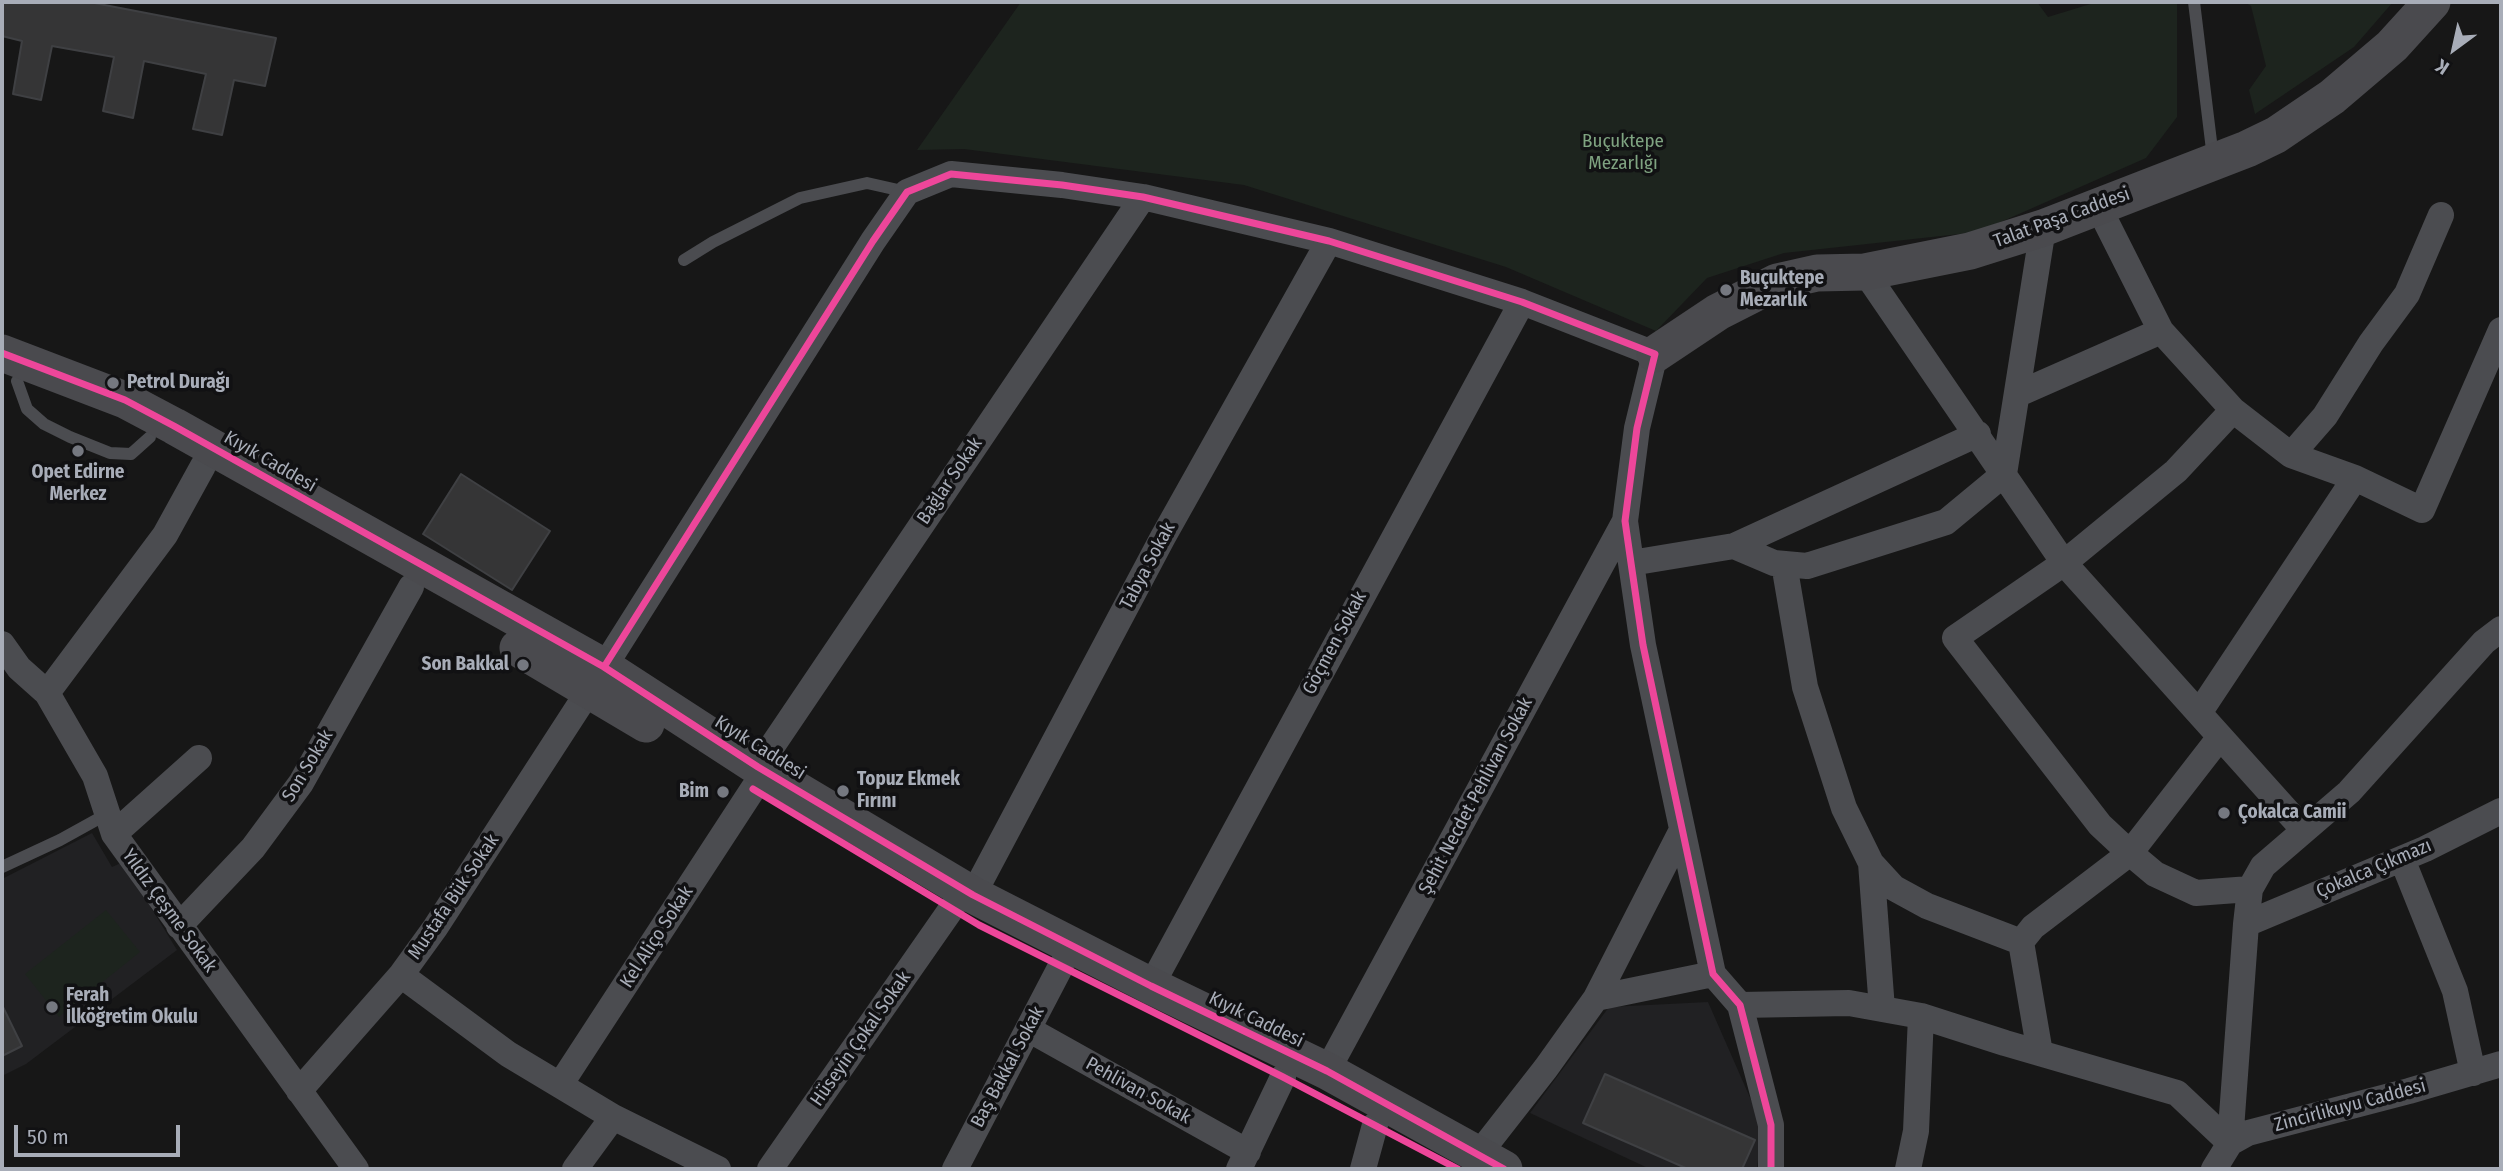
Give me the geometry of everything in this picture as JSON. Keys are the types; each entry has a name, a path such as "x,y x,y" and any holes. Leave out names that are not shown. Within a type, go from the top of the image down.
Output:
{"main road":[{"name":"Talat Paşa Caddesi","path":"1655,354 1718,312 1777,282 1817,273 1865,272 1970,251 2043,228 2276,135 2333,97 2392,46 2432,2"},
{"name":"Kıyık Caddesi","path":"7,369 150,437 411,587 597,678"},
{"name":"Kıyık Caddesi","path":"7,369 125,400 597,678 756,778 963,902 1151,986 1321,1083 1480,1165"},
{"name":"Kıyık Caddesi","path":"963,902 979,925 1283,1077 1321,1083 1375,1125 1480,1165"}],"street":[{"path":"907,192 951,174 1062,185 1143,197 1329,241 1522,302 1655,354 1637,428 1625,521 1643,645 1713,974 1740,1005 1771,1125 1770,1169"},
{"name":"Mustafa Bük Sokak","path":"299,1091 401,975 435,928 597,678 873,241 907,192"},
{"name":"Bağlar Sokak","path":"756,778 1143,197"},
{"path":"2098,206 2161,331 2232,410 2291,455 2355,478 2422,510 2501,330"},
{"path":"2291,455 2325,416 2371,343 2407,294 2441,215"},
{"path":"1734,546 1774,563 1807,566 1946,522 2004,474 2043,228"},
{"name":"Tabya Sokak","path":"963,902 1329,241"},
{"path":"1865,272 2064,563 2304,830"},
{"name":"Göçmen Sokak","path":"1151,986 1366,585 1522,302"},
{"path":"2018,394 2161,331"},
{"path":"2232,410 2176,471 2064,563 1955,638 2100,825 2130,853 2155,874 2196,893 2250,889"},
{"path":"1631,563 1734,546 1978,434"},
{"path":"47,693 165,535 203,466"},
{"path":"2199,713 2355,478"},
{"name":"Şehit Necdet Pehlivan Sokak","path":"1321,1083 1625,521"},
{"path":"1784,564 1805,687 1844,808 1871,863 1894,888 1927,906 2021,942"},
{"name":"Son Sokak","path":"179,926 253,848 301,783 411,587"},
{"path":"2214,1169 2230,1143 2250,889 2263,866 2349,792 2484,642 2501,628"},
{"name":"Yıldız Çeşme Sokak","path":"2,644 10,672 47,693 95,776 111,824 179,926 356,1169"},
{"path":"2040,1054 2021,942 2033,927 2130,853 2220,737"},
{"path":"111,824 199,758"},
{"name":"Kel Aliço Sokak","path":"560,1085 756,778"},
{"name":"Çokalca Çıkmazı","path":"2246,924 2402,859 2501,811"},
{"path":"1480,1165 1596,998 1682,830"},
{"path":"2402,859 2455,990 2473,1073"},
{"path":"1871,863 1882,1009"},
{"name":"Hüseyin Çokal Sokak","path":"770,1169 963,902"},
{"name":"Baş Bakkal Sokak","path":"955,1169 1061,966"},
{"path":"1596,998 1713,974"},
{"path":"401,975 508,1054 613,1117 716,1169"},
{"path":"1740,1005 1849,1003 1921,1016 2040,1054 2177,1093 2230,1143"},
{"path":"1908,1169 1916,1130 1921,1016"},
{"name":"Pehlivan Sokak","path":"1028,1029 1244,1161"},
{"name":"Zincirlikuyu Caddesi","path":"2230,1143 2248,1133 2501,1064"},
{"path":"1244,1161 1283,1077"},
{"path":"575,1169 613,1117"},
{"path":"1363,1169 1375,1125"}],"lane":[{"path":"2194,2 2214,162"},
{"path":"684,260 713,242 800,198 867,183 907,192"},
{"path":"2,867 60,839 111,824"}],"shaded area":[{"name":"Ferah İlköğretim Okulu","path":"92,833 112,867 123,862 177,950 26,1064 2,1076 2,879"},
{"path":"1708,1002 1762,1125 1757,1169 1650,1169 1530,1113 1609,1007"}],"green space":[{"name":"Buçuktepe Mezarlığı","path":"1021,2 2037,2 2048,17 2097,2 2177,2 2177,117 2146,158 1978,232 1784,253 1707,278 1656,331 1506,267 1244,185 964,149 917,150"},
{"path":"2244,2 2393,2 2354,47 2255,114 2249,90 2266,66 2251,6"},
{"path":"106,910 140,952 59,1017 25,974"}],"building":[{"path":"2,2 89,2 276,38 265,86 234,80 222,135 193,129 206,74 144,61 133,118 103,111 114,57 52,46 41,100 13,94 22,41 2,36"},
{"path":"461,474 550,531 512,590 423,534"},
{"name":"Ferah İlköğretim Okulu","path":"2,1005 22,1046 2,1056"},
{"path":"1605,1074 1755,1140 1742,1169 1688,1169 1583,1123"}],"cycle path":[{"path":"604,667 873,241 907,192 951,174 1062,185 1143,197 1329,241 1522,302 1655,354 1637,428 1625,521 1643,645 1713,974 1740,1005 1771,1125 1771,1169"},
{"path":"2,353 125,400 174,426 604,667 758,767 973,895 1151,986 1327,1071 1504,1169"},
{"path":"753,789 979,925 1283,1077 1458,1169"}],"place":[{"name":"Buçuktepe Mezarlık","path":"1726,290"},
{"name":"Petrol Durağı","path":"113,383"},
{"name":"Opet Edirne Merkez","path":"78,451"},
{"name":"Son Bakkal","path":"523,665"},
{"name":"Topuz Ekmek Fırını","path":"843,791"},
{"name":"Bim","path":"723,792"},
{"name":"Çokalca Camii","path":"2224,813"},
{"name":"Ferah İlköğretim Okulu","path":"52,1007"}]}
